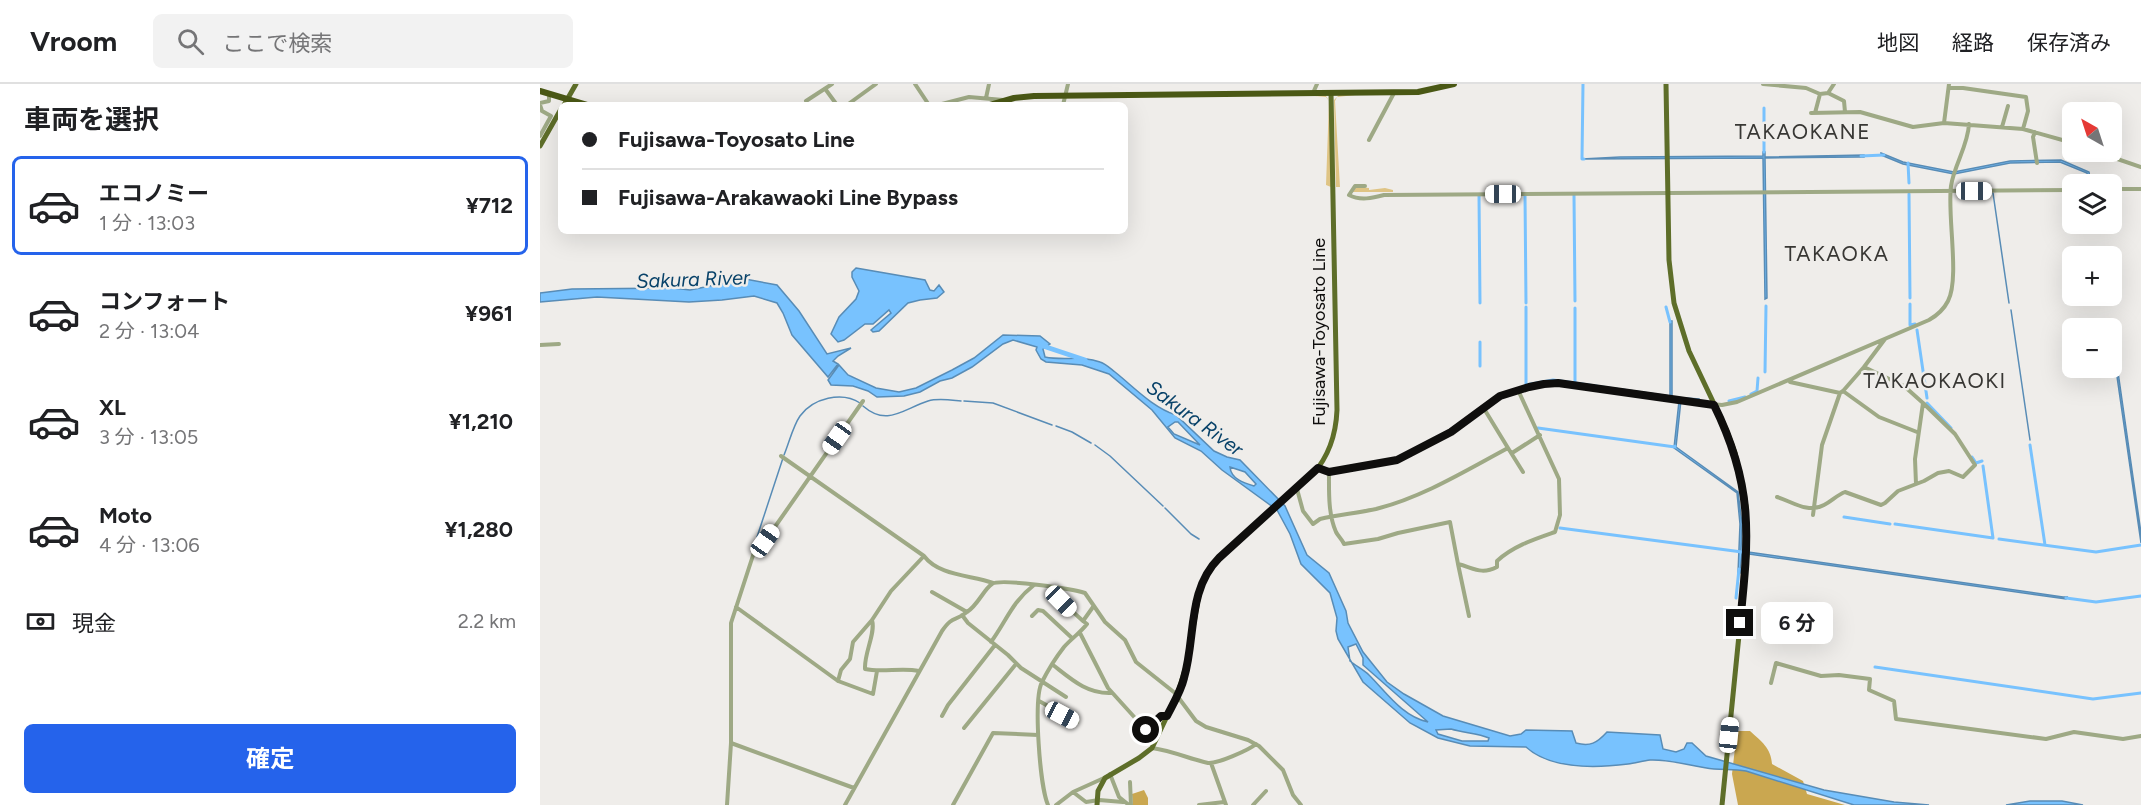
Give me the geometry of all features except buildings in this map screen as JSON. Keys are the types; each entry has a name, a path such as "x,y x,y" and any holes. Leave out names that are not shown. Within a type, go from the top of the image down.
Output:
{"highway":[{"path":"1000,102 1027,97 1064,95 1395,92 1454,84"},
{"path":"540,91 565,102"}],"main road":[{"path":"565,102 576,84"},
{"path":"1666,84 1669,260 1674,303 1689,351 1735,453 1746,506 1747,555 1722,805"},
{"name":"Fujisawa-Toyosato Line","path":"1152,746 1177,695 1188,663 1200,588 1210,568 1318,468 1329,451 1337,422 1331,93"},
{"path":"540,146 558,119"},
{"path":"1095,803 1104,778 1139,758 1152,746"}],"street":[{"path":"806,101 832,84"},
{"path":"851,102 876,84"},
{"path":"915,84 927,102"},
{"path":"986,98 988,84"},
{"path":"1063,102 1068,84"},
{"path":"1313,93 1317,84"},
{"path":"1763,84 1806,86 1820,94 1828,93 1844,101 1845,112"},
{"path":"1828,93 1834,84"},
{"path":"1944,123 1949,86 2026,97 2028,111 2023,129"},
{"path":"826,90 835,102"},
{"path":"1369,140 1395,92"},
{"path":"540,136 551,116 542,111 540,104 549,101 549,94"},
{"path":"1820,94 1813,113 1860,112 1874,114 1913,127 1944,123 2023,129 2062,140"},
{"path":"948,102 961,98 1004,101"},
{"path":"2002,127 2008,106"},
{"path":"1318,468 1329,472 1388,463 1451,432 1500,396 1518,390 1558,383 1714,405 1737,402 1935,317 1948,301 1951,288 1951,191 1969,124"},
{"path":"2035,132 2033,137 2037,162"},
{"path":"2122,161 2141,167"},
{"path":"1365,186 1355,186 1349,195 1356,198 1372,198 1384,195 2062,190"},
{"path":"2122,189 2141,189"},
{"path":"1813,515 1822,445 1841,392 1886,338"},
{"path":"540,345 559,344"},
{"path":"1776,497 1796,505 1814,508 1822,506 1845,492 1881,505 1898,491 1924,482 1944,471 1954,472 1963,477 1975,465 1955,434 1904,386 1864,367"},
{"path":"1788,381 1841,392 1879,417 1917,432"},
{"path":"1458,564 1482,572 1490,570 1497,567 1497,561 1501,557 1523,543 1555,532 1560,515 1559,478 1518,390"},
{"path":"727,805 731,623 758,540 765,541 863,401"},
{"path":"1916,483 1917,432 1923,403"},
{"path":"1483,407 1523,472"},
{"path":"1512,453 1540,435"},
{"path":"1296,490 1302,511 1313,524 1320,519 1376,509 1394,503 1455,478 1508,448"},
{"path":"781,456 924,556 932,564 948,571 993,583 1035,585 1085,593 1105,622 1125,640 1136,662 1177,695 1199,724 1256,744 1283,770 1293,795 1301,805"},
{"path":"1329,472 1332,517 1336,533 1344,544 1378,540 1398,533 1450,522 1469,616"},
{"path":"838,681 842,667 850,659 853,642 873,620 884,600 924,556"},
{"path":"845,805 929,651 948,622 967,612 982,598 993,583"},
{"path":"942,716 993,644 1014,604 1020,596 1035,585"},
{"path":"1048,805 1043,793 1038,735 1038,689 1062,649 1087,624 1061,601 1052,587"},
{"path":"932,592 967,612"},
{"path":"736,607 838,681 873,694 877,671"},
{"path":"1083,621 1094,607"},
{"path":"1032,616 1038,610 1043,611 1072,638"},
{"path":"962,615 968,623 1016,664 1066,697"},
{"path":"873,620 873,631 864,667 867,670 877,671 904,669 920,671"},
{"path":"1080,633 1111,693 1146,730"},
{"path":"1772,683 1776,663 1821,676 1839,675 1870,680 1869,690 1894,701 1896,719 2046,739 2074,732 2123,739 2141,736"},
{"path":"964,728 1016,664"},
{"path":"1053,665 1079,685 1099,693 1111,693"},
{"path":"1039,701 1077,722"},
{"path":"1167,716 1161,716 1144,734 1152,746 1211,763 1250,749 1256,744"},
{"path":"953,805 993,734 1038,735"},
{"path":"730,743 854,789"},
{"path":"1199,805 1225,804 1211,763"},
{"path":"1110,774 1123,802"},
{"path":"1056,805 1073,792 1104,778"},
{"path":"1073,792 1086,802 1123,802 1130,805 1130,782"},
{"path":"1253,805 1266,791"}],"shaded area":[{"path":"1337,97 1335,101 1340,187 1336,187 1334,100"},
{"path":"1329,101 1331,187 1326,185"},
{"path":"1355,187 1369,188 1369,190 1385,188 1393,192 1352,192"},
{"path":"1737,731 1750,731 1768,749 1772,764 1803,781 1807,794 1845,805 1738,805 1732,774"},
{"path":"1144,790 1148,798 1148,805 1133,805 1132,794"}],"water":[{"path":"1765,152 1765,157 1864,155 1864,157 1765,158 1767,298 1765,299 1763,158 1582,159 1763,156"},
{"path":"1881,153 1903,162 1954,172 2010,161 2061,160 2089,174 2060,162 2010,163 1954,174 1903,164"},
{"path":"856,268 925,280 930,290 934,291 939,285 944,292 937,298 908,303 879,331 871,330 891,313 889,310 873,324 865,324 838,342 831,334 839,317 856,299 859,291 852,272"},
{"path":"745,279 777,285 799,311 827,354 851,348 833,361 838,364 828,377 792,335 777,303 754,296 689,302 597,297 540,302 540,293 572,289 673,288 690,290"},
{"path":"1670,321 1672,321 1672,397 1699,399 1699,401 1681,400 1676,447 1738,492 1742,524 1741,551 2067,597 2066,599 1742,553 1740,573 1738,573 1740,524 1737,493 1674,448 1679,401 1622,391 1622,389 1670,396"},
{"path":"1003,335 1040,336 1050,344 1043,349 1045,357 1086,359 1104,364 1151,402 1176,415 1214,451 1240,460 1285,506 1307,555 1329,573 1346,611 1348,623 1363,652 1387,682 1443,716 1510,736 1521,734 1526,730 1572,731 1576,743 1585,745 1596,741 1607,732 1660,735 1663,749 1676,752 1684,749 1687,743 1692,743 1706,756 1824,790 1894,802 1929,805 1854,805 1746,771 1714,769 1658,760 1602,766 1574,766 1548,760 1526,747 1470,746 1438,738 1410,723 1363,682 1351,662 1369,675 1410,715 1428,722 1363,665 1363,658 1356,644 1348,647 1350,659 1338,639 1337,618 1330,593 1301,564 1290,534 1277,510 1222,470 1201,451 1175,438 1152,410 1109,374 1082,365 1046,362 1041,359 1036,350 1037,347 1013,340 1003,344 972,367 952,378 940,381 920,392 904,396 877,397 853,386 831,385 828,380 839,365 848,375 876,388 899,392 916,388 974,358","holes":["1178,422 1200,445 1174,434 1168,427","1230,467 1245,472 1256,484 1254,486 1242,482","1451,729 1489,738 1488,741 1462,741 1438,734 1436,730"]},
{"path":"2117,378 2119,378 2141,543"},
{"path":"2030,801 2062,801 2083,805 2006,805"}],"waterway":[{"path":"1583,84 1582,159 1584,159"},
{"path":"1764,108 1764,152"},
{"path":"1861,156 1884,155"},
{"path":"1908,163 1909,183"},
{"path":"1993,193 2009,303"},
{"path":"1909,194 1910,298"},
{"path":"1479,195 1480,303"},
{"path":"1525,195 1526,303"},
{"path":"1574,195 1575,301"},
{"path":"1910,304 1910,325 1915,324"},
{"path":"1765,372 1766,306"},
{"path":"1526,307 1526,385 1553,380 1575,383"},
{"path":"1666,307 1670,322"},
{"path":"1575,308 1575,383 1622,390"},
{"path":"2011,310 2030,440"},
{"path":"1917,330 1927,398"},
{"path":"1480,342 1480,366"},
{"name":"Sakura River","path":"1040,345 1085,360"},
{"path":"1751,394 1757,391 1758,378"},
{"path":"784,455 800,416 812,405 837,397 853,399 860,403"},
{"path":"1729,401 1745,397"},
{"path":"863,406 872,412 888,416 932,400 961,401"},
{"path":"964,401 993,403 1052,425"},
{"path":"1927,403 1951,428"},
{"path":"1056,426 1091,443"},
{"path":"1538,428 1675,446"},
{"path":"1095,445 1110,456 1163,506"},
{"path":"2030,445 2045,545"},
{"path":"1972,457 1976,463 1982,461"},
{"path":"757,537 783,458"},
{"path":"1895,524 1993,538 1983,466"},
{"path":"1165,508 1199,539"},
{"path":"1844,517 1890,524"},
{"path":"1560,528 1742,552"},
{"path":"1999,539 2096,552 2141,545"},
{"path":"1736,598 1739,569"},
{"path":"2066,598 2096,602 2141,596"},
{"path":"1875,667 2093,699 2141,693"}],"district":[{"name":"TAKAOKANE","path":"1803,131"},
{"name":"TAKAOKA","path":"1837,253"},
{"name":"TAKAOKAOKI","path":"1935,380"}],"route":[{"path":"1146,730 1161,716 1167,716 1185,677 1197,597 1207,572 1219,558 1318,468 1329,472 1397,460 1451,432 1500,396 1551,383 1714,405 1735,453 1746,506 1747,552 1740,623"}]}
